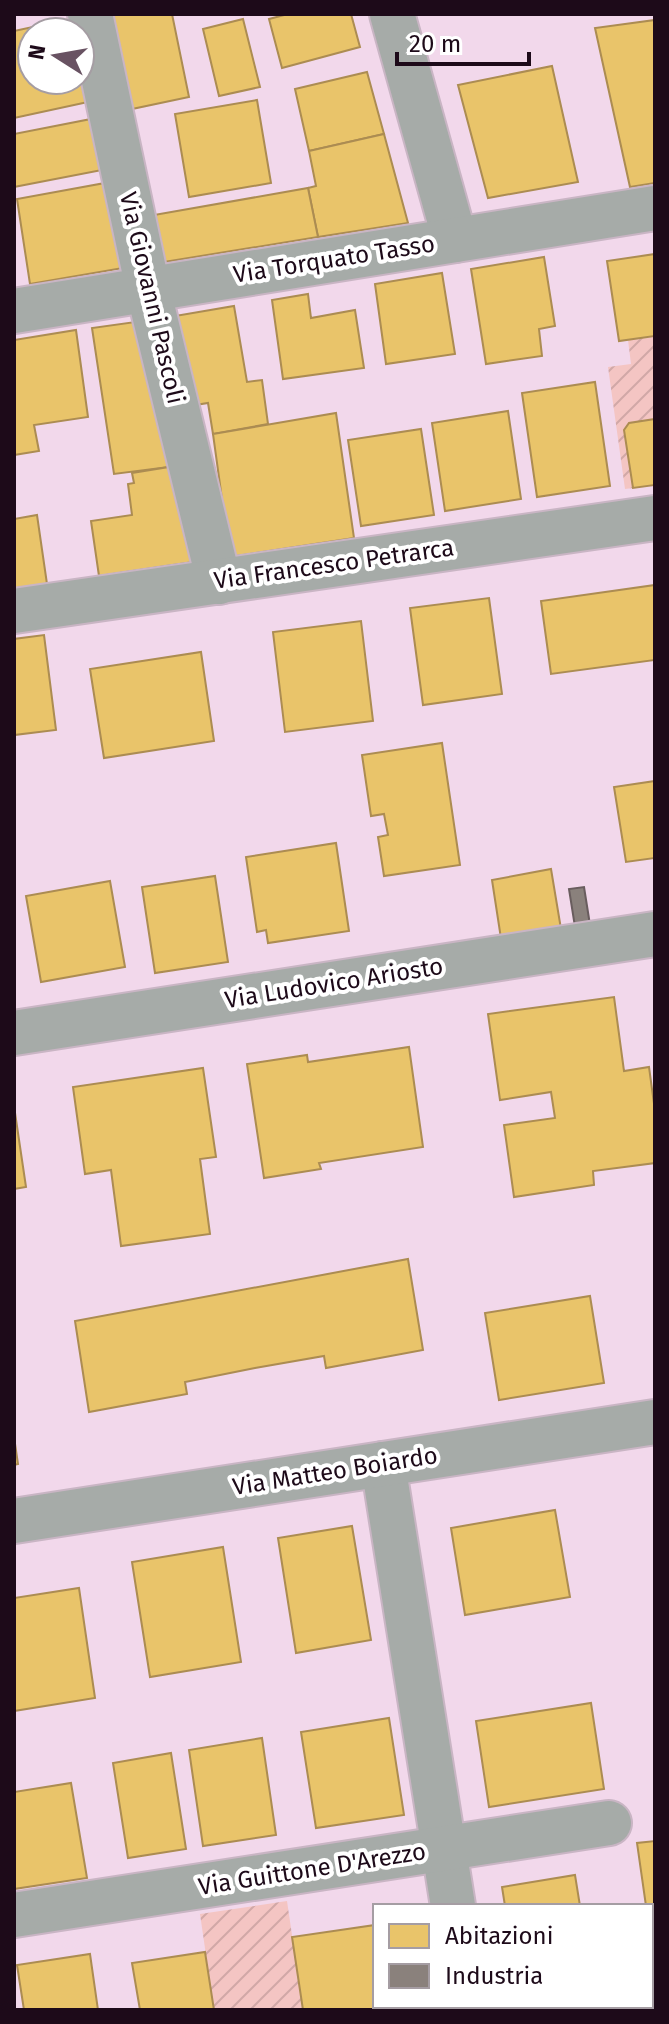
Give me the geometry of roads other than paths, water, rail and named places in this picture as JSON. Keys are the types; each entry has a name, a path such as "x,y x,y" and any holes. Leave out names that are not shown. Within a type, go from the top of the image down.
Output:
{"street":[{"name":"Via Giovanni Pascoli","path":"90,14 148,289 219,582"},
{"path":"392,14 455,240"},
{"name":"Via Torquato Tasso","path":"14,311 655,208"},
{"name":"Via Francesco Petrarca","path":"14,611 655,518"},
{"name":"Via Ludovico Ariosto","path":"14,1033 655,934"},
{"name":"Via Matteo Boiardo","path":"14,1521 655,1422"},
{"path":"383,1464 453,1904"},
{"name":"Via Guittone D'Arezzo","path":"14,1915 609,1823"}]}
